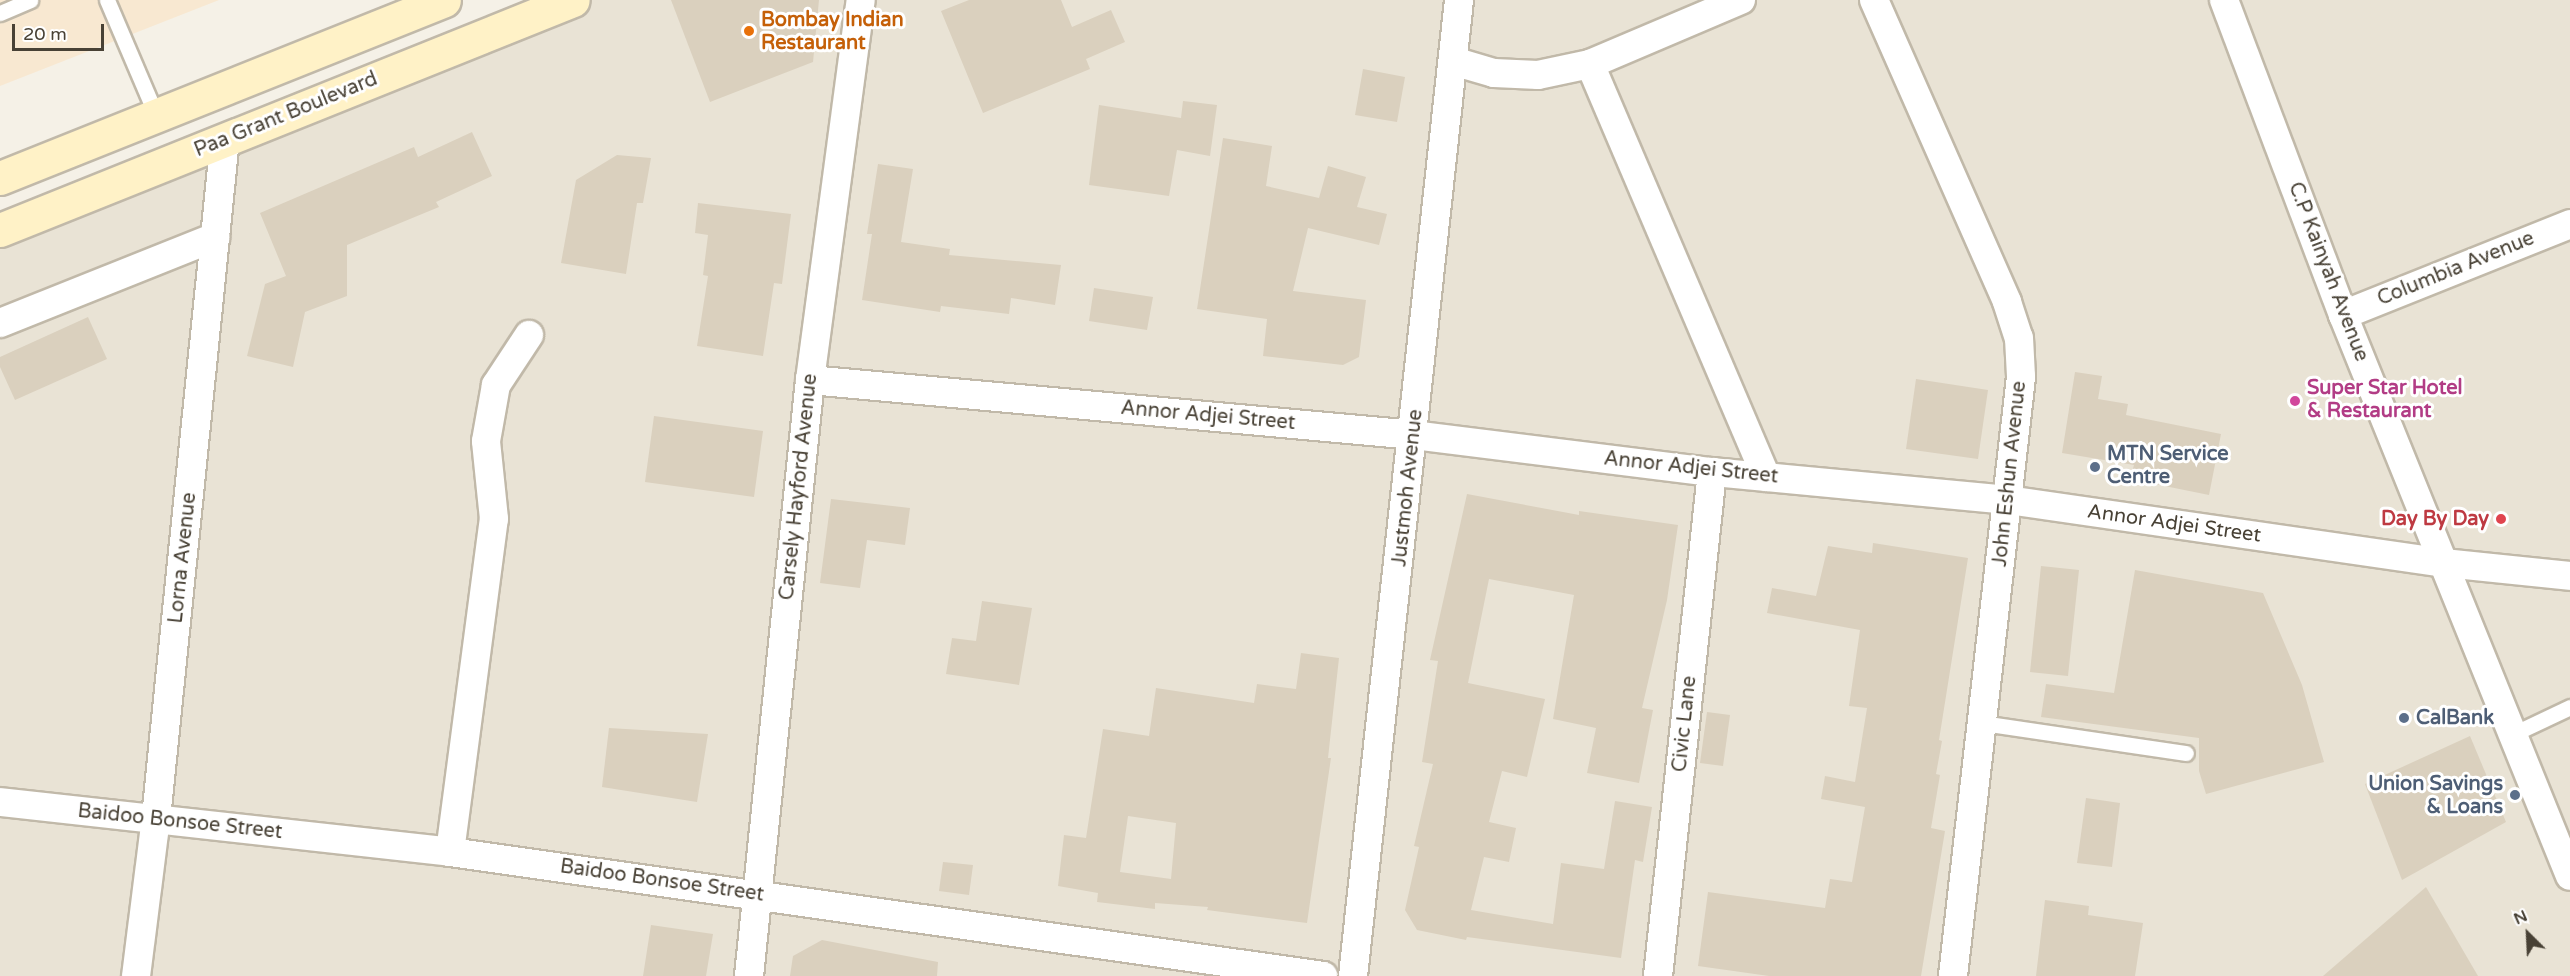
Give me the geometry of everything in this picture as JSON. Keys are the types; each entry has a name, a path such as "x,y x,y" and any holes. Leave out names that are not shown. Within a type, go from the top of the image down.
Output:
{"main road":[{"path":"0,178 444,0"},
{"name":"Paa Grant Boulevard","path":"0,230 225,139 521,10 573,0"}],"street":[{"name":"Carsely Hayford Avenue","path":"749,976 810,380 861,0"},
{"name":"Justmoh Avenue","path":"1353,976 1414,435 1459,0"},
{"path":"1453,61 1494,73 1538,75 1590,64 1741,0"},
{"name":"John Eshun Avenue","path":"1874,0 2007,302 2019,338 2021,377 1953,976"},
{"name":"C.P Kainyah Avenue","path":"2224,0 2343,315 2570,876"},
{"path":"1590,64 1766,477"},
{"name":"Lorna Avenue","path":"136,976 156,818 225,139"},
{"name":"Columbia Avenue","path":"2343,315 2570,224"},
{"path":"0,323 215,237"},
{"path":"450,852 494,519 486,441 496,385 529,335"},
{"name":"Annor Adjei Street","path":"810,380 1414,435 1712,472 2008,500 2445,563 2570,576"},
{"name":"Civic Lane","path":"1658,976 1712,472"},
{"name":"Baidoo Bonsoe Street","path":"0,802 450,852 759,893 1323,976"}],"lane":[{"path":"0,13 30,0"},
{"path":"107,0 156,115"},
{"path":"2513,734 2570,707"},
{"path":"1982,723 2186,753"}],"shaded area":[{"path":"0,0 219,0 0,86"},
{"path":"559,0 2570,0 2570,976 0,976 0,226"}],"building":[{"name":"Bombay Indian Restaurant","path":"671,0 819,0 813,62 710,102"},
{"path":"969,0 1061,0 1072,27 1111,10 1125,42 1086,59 1090,69 983,113 941,11"},
{"path":"1363,69 1405,77 1397,122 1355,115"},
{"path":"1183,101 1217,105 1210,156 1177,150 1169,196 1089,185 1099,105 1181,118"},
{"path":"472,132 492,176 436,202 439,207 347,245 347,296 305,312 293,367 247,356 265,284 286,276 260,213 414,147 418,157"},
{"path":"1223,138 1272,146 1266,186 1319,198 1328,166 1366,177 1357,207 1387,214 1379,245 1308,228 1293,291 1366,300 1359,357 1343,365 1263,356 1267,319 1197,309"},
{"path":"617,155 651,158 643,203 637,203 626,274 561,263 576,180"},
{"path":"878,164 913,169 901,242 950,249 949,255 1061,265 1055,305 1011,298 1009,314 941,306 940,312 862,300 872,234 867,234"},
{"path":"698,203 791,214 782,284 774,283 763,356 697,346 708,276 703,275 708,235 695,233"},
{"path":"1094,288 1153,297 1147,330 1089,321"},
{"path":"88,317 107,359 15,400 0,367 0,357"},
{"path":"2075,372 2102,376 2098,399 2128,404 2126,415 2221,434 2209,495 2130,479 2134,465 2062,453"},
{"path":"1916,379 1988,390 1978,459 1906,449"},
{"path":"654,416 763,431 754,497 645,482"},
{"path":"1467,494 1579,515 1579,511 1678,525 1667,600 1642,708 1653,710 1639,783 1587,773 1596,728 1553,719 1574,595 1489,579 1468,683 1545,699 1527,777 1502,771 1489,822 1516,828 1509,862 1484,857 1471,910 1553,924 1561,863 1604,869 1615,801 1652,807 1643,862 1635,860 1621,958 1467,937 1466,940 1417,930 1405,910 1419,847 1414,846 1433,764 1422,762 1438,661 1430,660"},
{"path":"831,499 910,508 905,545 867,540 860,588 820,583"},
{"path":"1873,543 1968,558 1939,740 1942,741 1936,774 1940,775 1931,828 1945,831 1921,976 1769,976 1698,966 1708,892 1825,908 1830,879 1852,882 1865,807 1821,799 1825,776 1855,782 1867,708 1849,706 1860,630 1767,613 1772,588 1816,596 1828,546 1872,553"},
{"path":"2041,566 2079,570 2068,676 2030,672"},
{"path":"2135,570 2263,593 2302,685 2324,762 2206,794 2199,771 2199,738 2041,717 2046,684 2114,693"},
{"path":"982,601 1032,608 1019,685 946,674 952,638 976,641"},
{"path":"1301,653 1339,658 1328,758 1331,758 1307,923 1207,910 1208,907 1155,903 1155,909 1097,902 1098,893 1058,886 1064,835 1086,838 1103,729 1149,736 1156,688 1254,703 1257,684 1296,689","holes":["1128,816 1176,823 1171,879 1120,872"]},
{"path":"1707,712 1730,715 1723,766 1700,763"},
{"path":"609,728 708,734 697,802 602,787"},
{"path":"2470,736 2506,822 2402,880 2365,784"},
{"path":"2086,798 2120,803 2112,867 2077,863"},
{"path":"943,862 973,865 969,895 939,891"},
{"path":"2426,887 2478,976 2323,976"},
{"path":"2045,900 2089,906 2088,915 2143,923 2135,976 2036,976"},
{"path":"651,925 713,934 706,976 643,976"},
{"path":"822,940 938,962 937,976 790,976 793,956"}],"place":[{"name":"Bombay Indian Restaurant","path":"749,31"},
{"name":"Super Star Hotel & Restaurant","path":"2295,401"},
{"name":"MTN Service Centre","path":"2095,467"},
{"name":"Day By Day","path":"2501,519"},
{"name":"CalBank","path":"2404,718"},
{"name":"Union Savings & Loans","path":"2515,795"}]}
